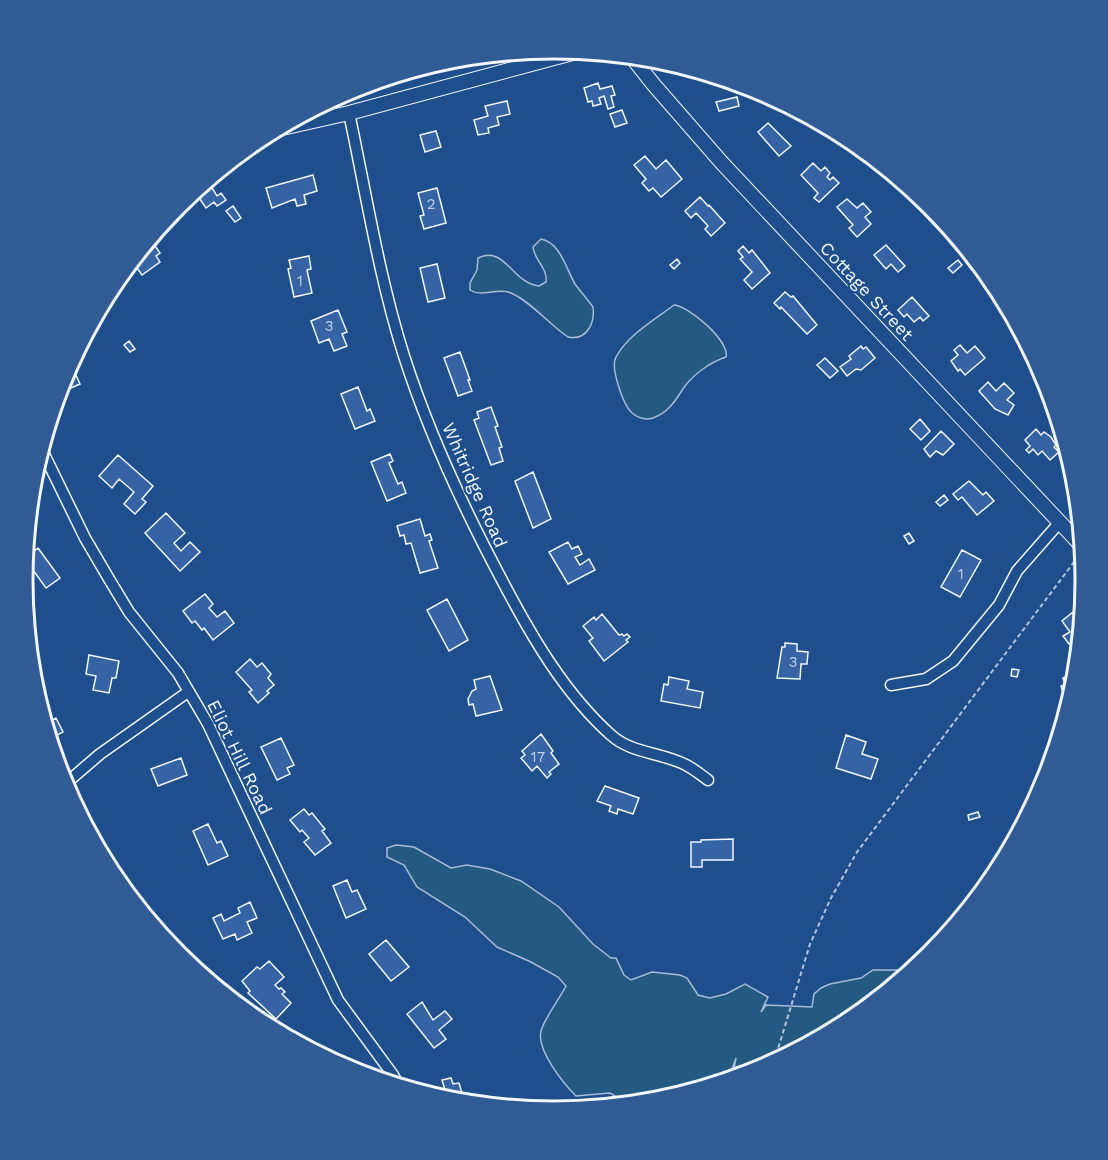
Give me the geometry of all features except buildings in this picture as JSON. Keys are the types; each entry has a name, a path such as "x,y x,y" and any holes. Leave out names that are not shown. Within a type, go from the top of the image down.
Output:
{"street":[{"path":"307,122 549,59"},
{"name":"Cottage Street","path":"639,66 722,163 1073,538"},
{"name":"Whitridge Road","path":"350,112 388,299 404,356 442,458 515,605 559,674 586,711 613,737 637,750 685,764 708,780"},
{"name":"Eliot Hill Road","path":"47,461 104,572 129,612 178,673 208,724 338,1000 393,1075"},
{"path":"891,685 926,679 953,662 999,605 1017,571 1060,522"},
{"path":"72,778 99,754 188,692"}],"path":[{"path":"778,1050 810,944 831,898 857,852 1074,558"}],"shaded area":[{"path":"541,239 548,241 558,251 575,284 593,307 591,325 585,333 575,338 568,337 511,293 501,291 480,293 470,290 470,283 477,270 478,258 487,255 502,260 522,279 530,283 539,286 546,282 545,272 533,247"},
{"path":"674,305 689,311 707,325 722,342 726,350 726,357 709,365 694,377 664,412 653,418 642,418 628,409 618,386 615,369 616,357 634,335"},
{"path":"396,845 414,847 451,868 467,865 490,869 521,881 559,907 593,944 611,958 616,958 624,975 631,980 652,972 680,975 687,978 698,995 710,998 726,994 745,984 768,997 761,1012 766,1005 812,1007 814,994 830,984 861,978 873,970 900,970 843,1013 814,1031 753,1061 734,1068 736,1058 732,1069 656,1091 616,1098 610,1093 576,1096 558,1075 547,1057 541,1039 545,1021 566,986 558,977 497,947 465,917 417,887 404,865 387,857 387,848"}]}
